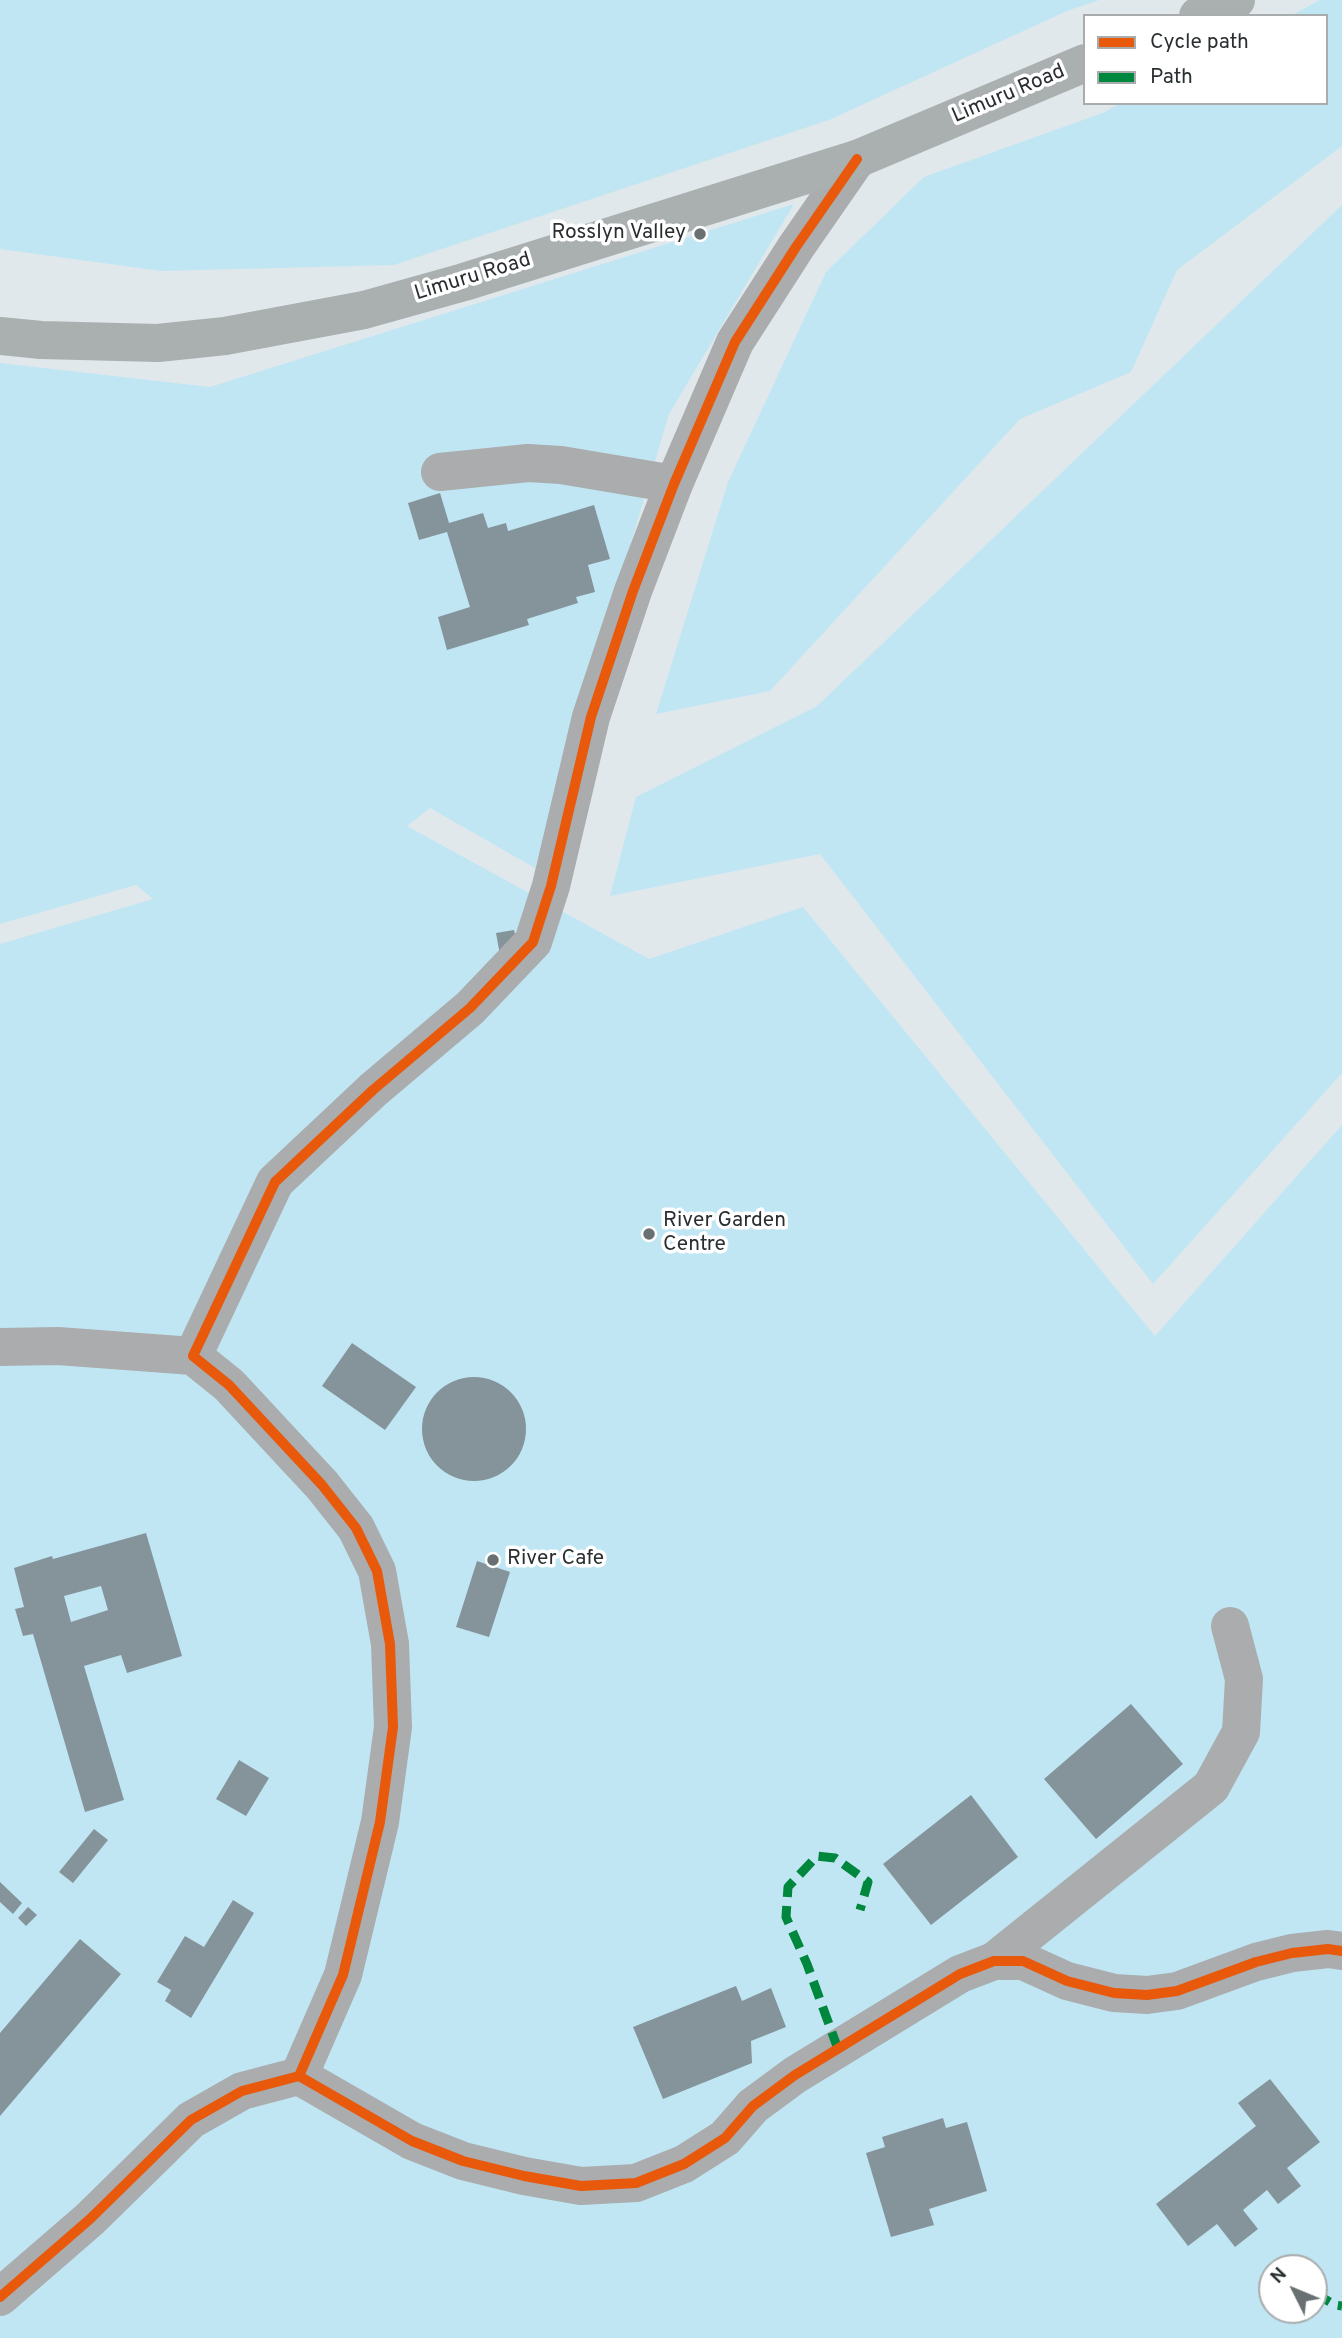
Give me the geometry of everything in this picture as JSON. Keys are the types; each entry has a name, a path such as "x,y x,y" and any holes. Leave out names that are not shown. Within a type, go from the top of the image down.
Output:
{"main road":[{"path":"1203,14 1236,0"},
{"name":"Limuru Road","path":"0,336 41,340 158,343 225,336 364,310 464,282 857,159 1083,64"}],"street":[{"path":"193,1356 275,1182 373,1090 470,1008 533,942 551,886 591,717 633,591 674,484 736,342 796,247 857,159"},
{"path":"440,472 528,463 561,465 674,484"},
{"path":"0,1348 58,1346 193,1356 229,1385 322,1485 356,1528 377,1571 390,1644 393,1727 380,1822 343,1975 299,2076"},
{"path":"0,2297 90,2219 191,2120 242,2091 299,2076 412,2141 463,2161 523,2176 581,2186 636,2183 684,2164 725,2138 753,2106 795,2075 960,1974 994,1961 1211,1787 1241,1731 1244,1679 1230,1626"},
{"path":"994,1961 1023,1961 1067,1981 1114,1993 1147,1995 1177,1991 1256,1962 1292,1953 1328,1949 1342,1951"}],"shaded area":[{"path":"0,0 1099,0 1067,11 829,120 394,265 161,271 0,249"},
{"path":"1320,0 1342,0 1342,146 1177,270 1131,372 1020,419 770,691 656,714 728,482 826,272 924,177 1105,112 1117,105 1328,105 1328,14 1294,14"},
{"path":"794,204 669,414 535,868 430,808 407,826 649,959 803,907 1155,1336 1342,1125 1342,2338 0,2338 0,944 153,899 136,885 0,924 0,363 210,387"},
{"path":"1342,205 1342,1073 1153,1284 820,854 610,896 636,797 817,706"}],"building":[{"path":"440,493 449,523 483,513 488,528 506,523 508,531 594,505 610,559 588,565 595,592 576,597 578,603 527,619 529,625 447,650 438,617 470,607 447,532 419,540 408,503"},
{"path":"514,930 519,951 500,955 496,933"},
{"path":"352,1343 416,1387 385,1430 322,1386"},
{"path":"474,1377 494,1381 511,1392 522,1409 526,1429 522,1449 511,1466 494,1477 474,1481 454,1477 437,1466 426,1449 422,1429 426,1409 437,1392 454,1381"},
{"path":"146,1533 182,1656 127,1673 121,1655 84,1666 124,1800 85,1812 33,1634 23,1636 15,1609 24,1607 14,1568 52,1556 53,1559","holes":["101,1586 108,1610 71,1622 64,1596"]},
{"path":"477,1561 510,1572 489,1637 456,1627"},
{"path":"1131,1704 1183,1764 1096,1839 1044,1779"},
{"path":"239,1760 269,1778 246,1816 216,1799"},
{"path":"971,1795 1018,1857 931,1925 883,1864"},
{"path":"94,1829 108,1840 73,1883 59,1872"},
{"path":"0,1882 22,1903 13,1914 0,1902"},
{"path":"233,1900 254,1913 191,2018 165,2001 171,1990 157,1982 185,1936 204,1947"},
{"path":"28,1907 37,1915 26,1926 18,1918"},
{"path":"80,1939 121,1974 0,2116 0,2033"},
{"path":"736,1986 742,2001 771,1988 786,2027 751,2041 752,2063 663,2099 633,2027"},
{"path":"1270,2079 1320,2142 1287,2168 1301,2186 1278,2204 1267,2190 1243,2210 1258,2229 1235,2247 1217,2224 1188,2246 1156,2204 1256,2126 1238,2103"},
{"path":"943,2118 946,2128 967,2122 987,2191 929,2209 934,2225 891,2237 866,2153 885,2147 882,2137"}],"marked path":[{"path":"838,2049 807,1964 786,1917 788,1887 817,1856 835,1858 868,1882 860,1910"},
{"path":"1328,2301 1342,2306"}],"cycle path":[{"path":"299,2076 343,1975 380,1822 393,1727 390,1644 377,1571 356,1528 322,1485 229,1385 193,1356 275,1182 373,1090 470,1008 533,942 551,886 591,717 633,591 674,484 735,342 857,159"},
{"path":"0,2297 90,2219 191,2120 242,2091 299,2076 412,2141 463,2161 581,2186 636,2183 684,2164 725,2138 753,2106 795,2075 960,1974 994,1961 1023,1961 1067,1981 1114,1993 1147,1995 1177,1991 1256,1962 1292,1953 1328,1949 1342,1951"}],"place":[{"name":"Rosslyn Valley","path":"700,234"},
{"name":"River Garden Centre","path":"649,1234"},
{"name":"River Cafe","path":"493,1560"}]}
